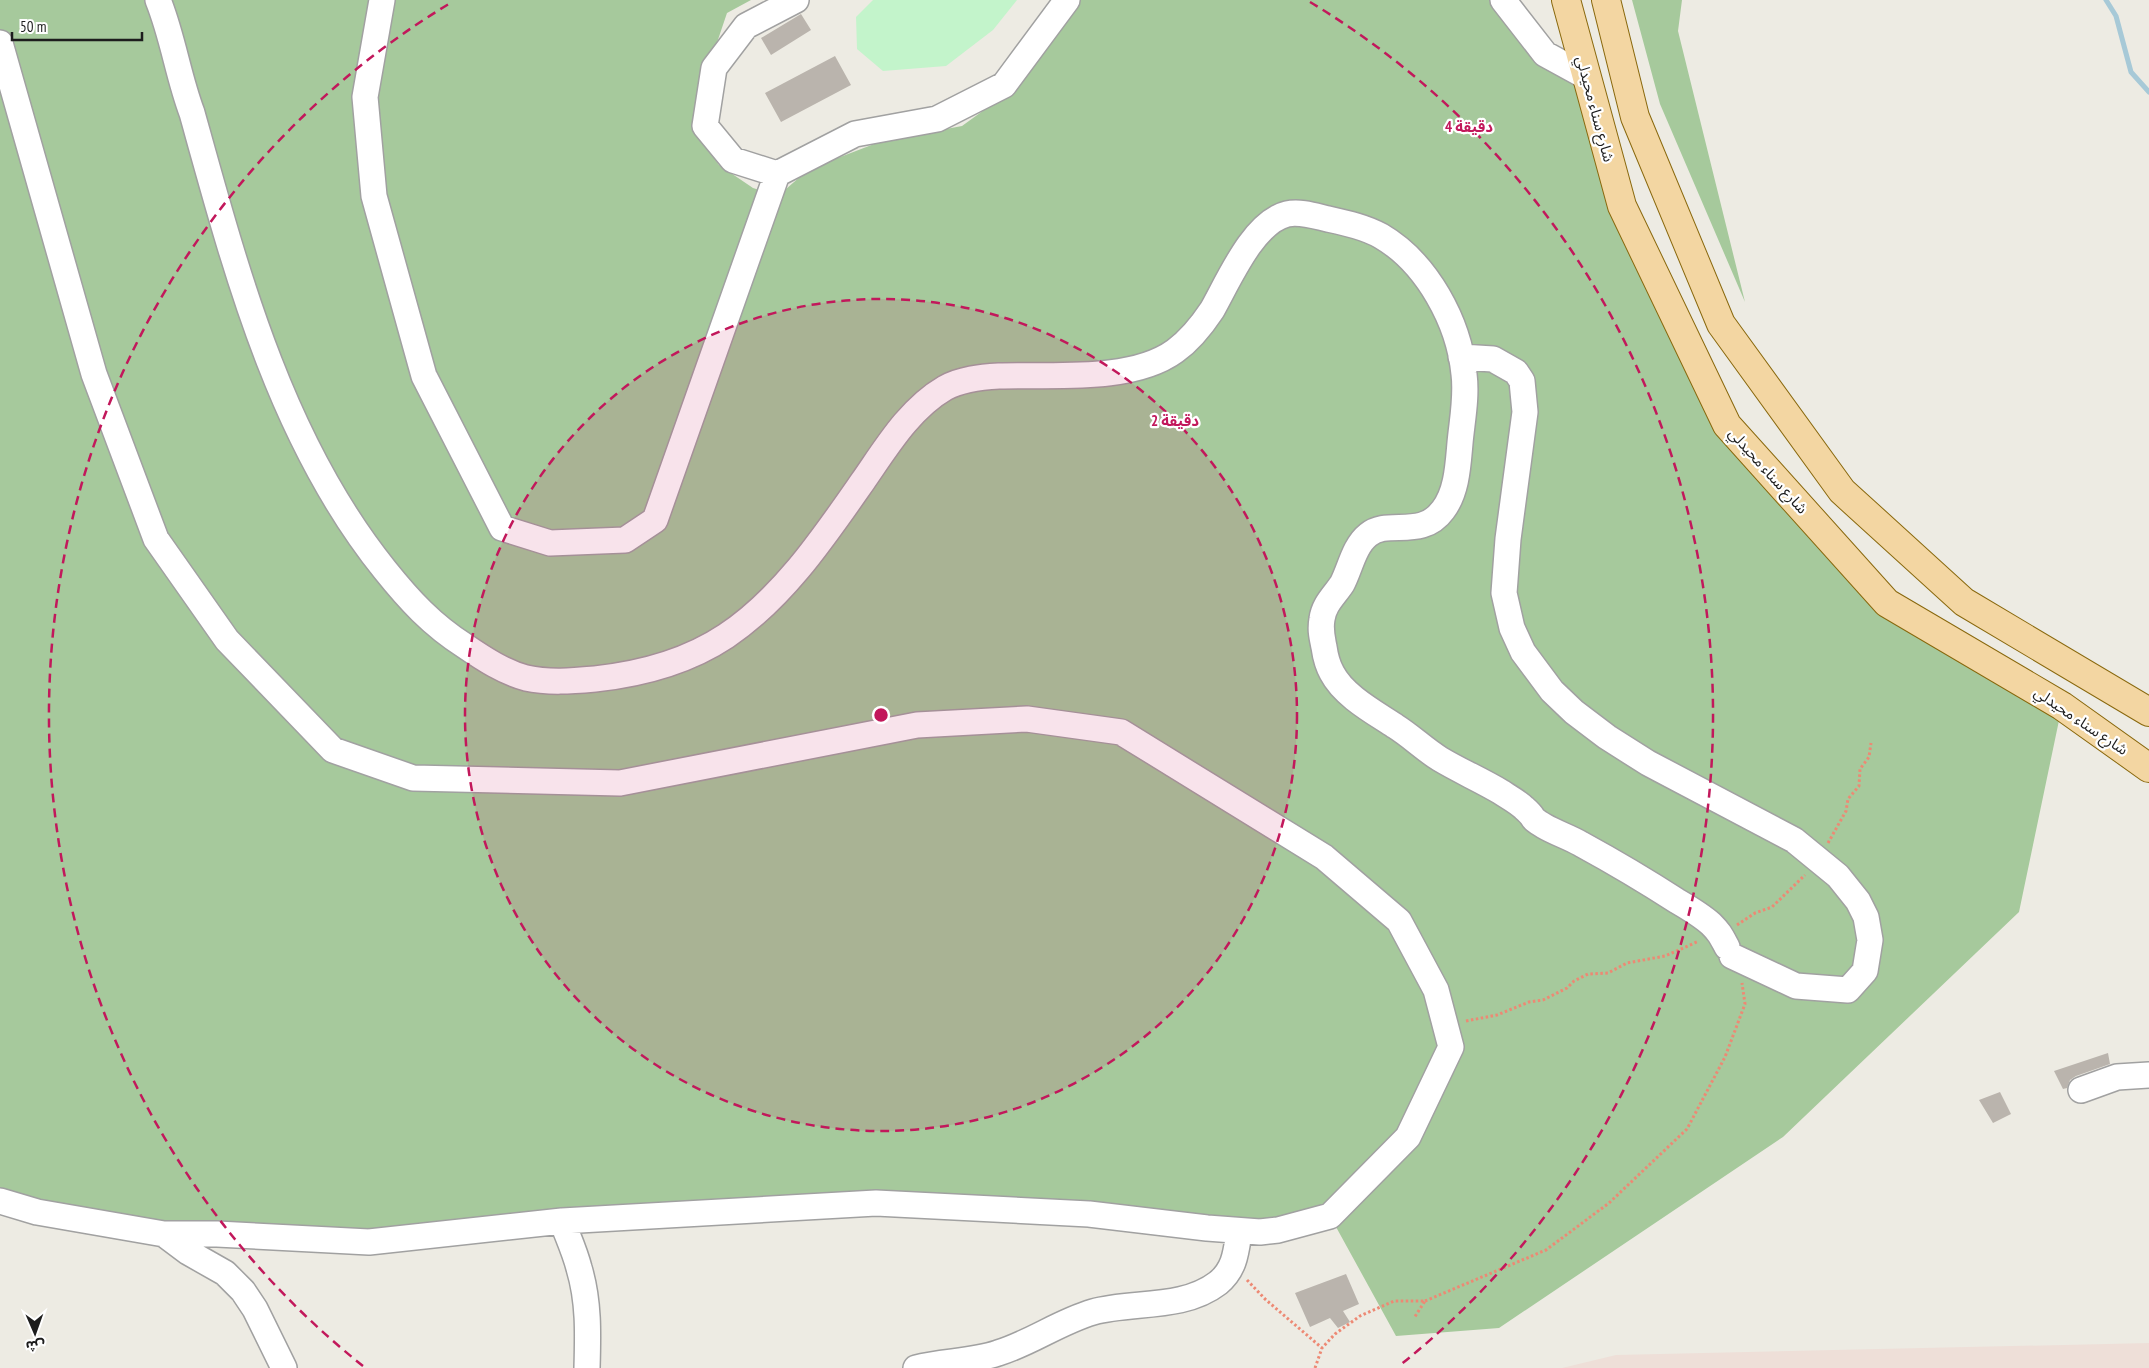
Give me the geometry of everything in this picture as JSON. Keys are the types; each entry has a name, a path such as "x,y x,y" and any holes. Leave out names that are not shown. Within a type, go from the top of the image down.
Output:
{"main road":[{"name":"شارع سناء محيدلي","path":"1566,0 1622,206 1727,425 1886,603 2062,706 2149,768"},
{"path":"1606,0 1635,117 1721,324 1842,491 1964,602 2149,712"}],"street":[{"path":"158,0 168,25 184,91 192,113 234,262 261,338 292,415 342,513 360,539 416,608 460,644 515,675 533,680 555,682 618,676 672,663 730,634 758,611 783,586 838,516 889,443 909,418 945,388 960,382 984,377 1083,375 1127,369 1169,356 1194,334 1208,316 1248,247 1271,222 1283,215 1295,213 1327,219 1366,229 1386,239 1406,256 1425,277 1440,300 1450,321 1461,357 1465,379 1464,408 1454,486 1448,503 1440,515 1430,523 1418,527 1376,530 1369,533 1362,542 1343,581 1326,604 1322,616 1321,632 1330,669 1335,680 1377,715 1398,728 1423,748 1459,771 1509,797 1524,808 1534,820 1575,840 1651,884 1706,919 1726,945 1796,986 1848,990 1865,971 1870,940 1866,917 1858,901 1838,876 1794,840 1648,763 1607,737 1574,712 1552,691 1523,652 1512,628 1504,593 1508,539 1525,412 1522,381 1516,372 1493,359 1461,357"},
{"path":"382,0 364,97 374,196 424,376 502,528 550,543 625,540 655,520 777,174 855,134 937,119 1004,85 1067,0"},
{"path":"777,174 733,160 705,126 714,68 746,26 796,0"},
{"path":"1503,0 1545,54 1587,76"},
{"path":"0,43 94,374 156,539 227,640 333,750 413,778 620,783 917,725 1026,719 1120,732 1324,858 1399,921 1436,990 1451,1047 1408,1137 1330,1216 1278,1230 1239,1232 1089,1214 876,1203 562,1221 369,1242 217,1234 164,1234 46,1214 0,1201"},
{"path":"2081,1090 2117,1077 2149,1075"},
{"path":"562,1221 579,1268 585,1293 588,1329 587,1368"},
{"path":"916,1368 997,1354 1094,1312 1160,1303 1187,1297 1217,1284 1232,1266 1239,1232"},
{"path":"164,1234 188,1252 225,1273 243,1291 259,1316 284,1368"}],"path":[{"path":"1726,945 1802,879 1818,858 1834,835 1846,811 1848,799 1859,786 1860,770 1869,757 1871,743"},
{"path":"1315,1368 1322,1348 1335,1334 1360,1316 1394,1301 1425,1301 1546,1250 1609,1204 1687,1129 1725,1057 1745,1004 1742,976 1726,945 1705,940 1666,956 1628,963 1608,973 1588,974 1574,981 1568,988 1542,1000 1529,1002 1497,1015 1465,1021"},
{"path":"1232,1266 1265,1299 1322,1348"},
{"path":"1414,1318 1425,1301"}],"shaded area":[{"path":"2149,1343 2149,1368 1562,1368 1616,1355"}],"green space":[{"path":"0,0 751,0 727,13 704,81 694,131 719,165 753,188 778,196 809,169 882,141 962,126 1009,92 1073,0 1503,0 1587,77 1636,235 1727,425 1886,603 2062,706 2019,912 1783,1137 1499,1328 1396,1336 1330,1216 1293,1226 876,1203 369,1242 217,1234 0,1201"},
{"path":"873,0 1017,0 993,30 946,66 883,71 857,49 856,17"},
{"path":"1632,0 1682,0 1678,31 1745,302 1660,104"}],"building":[{"path":"801,14 811,30 771,55 761,38"},
{"path":"835,56 851,85 781,122 765,93"},
{"path":"2108,1053 2110,1064 2076,1076 2070,1080 2067,1088 2063,1089 2054,1071"},
{"path":"2000,1092 2011,1114 1993,1123 1979,1100"},
{"path":"1346,1274 1359,1304 1343,1311 1350,1322 1338,1328 1330,1318 1310,1327 1295,1293"}],"waterway":[{"path":"2106,0 2116,16 2131,72 2149,92"}]}
